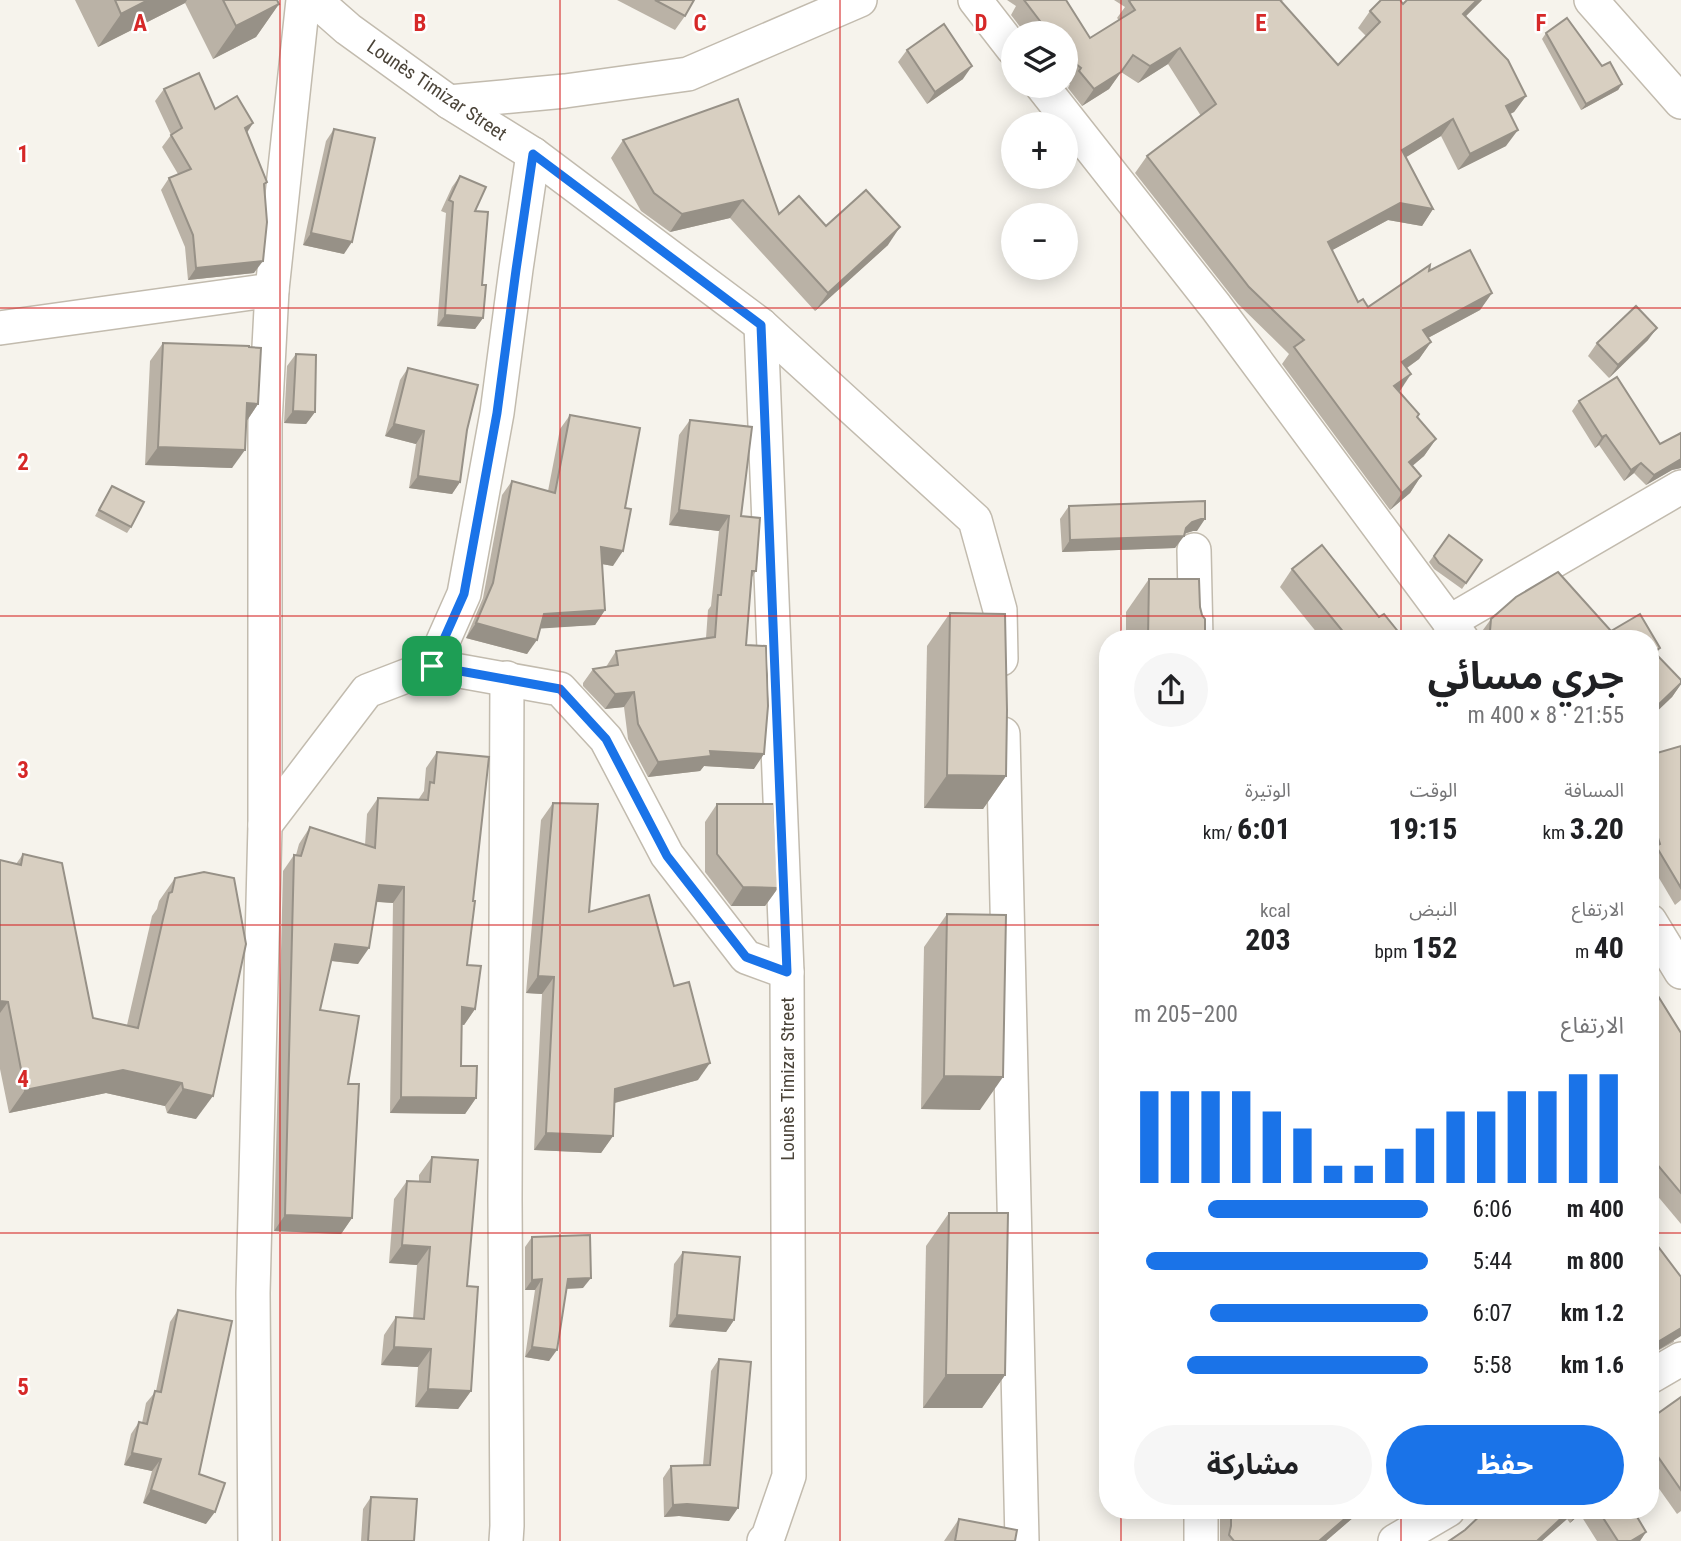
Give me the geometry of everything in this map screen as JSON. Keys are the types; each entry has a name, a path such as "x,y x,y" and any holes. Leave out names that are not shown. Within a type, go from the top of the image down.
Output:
{"street":[{"path":"255,1541 253,1293 265,825 265,423 272,290 303,0"},
{"name":"Lounès Timizar Street","path":"315,0 348,29 449,102 533,154 761,325 787,972 789,1476 768,1537 764,1541"},
{"path":"449,102 565,91 688,74 860,0"},
{"path":"975,0 1001,34"},
{"path":"1591,0 1681,102"},
{"path":"1051,98 1216,307 1456,630 1681,486"},
{"path":"432,666 464,594 497,413 533,154"},
{"path":"0,328 272,290"},
{"path":"761,325 975,520 1000,610 1022,1541"},
{"path":"1194,550 1196,630"},
{"path":"265,825 367,691 432,666 560,689 606,739 667,856 746,957 787,972"},
{"path":"506,1541 507,678"},
{"path":"1659,936 1681,972"},
{"path":"1659,1372 1681,1359"},
{"path":"1201,1519 1201,1541"},
{"path":"1395,1541 1433,1519"}],"building":[{"path":"115,0 148,0 121,14"},
{"path":"223,0 277,0 279,4 236,26"},
{"path":"655,0 694,0 685,16"},
{"path":"1024,0 1066,0 1090,38 1135,10 1129,1 1131,0 1280,0 1338,65 1380,22 1370,11 1381,0 1400,0 1403,4 1407,0 1477,0 1463,14 1508,60 1526,96 1506,106 1518,130 1470,154 1453,119 1402,150 1433,209 1400,203 1328,242 1358,302 1363,299 1368,307 1430,265 1429,271 1470,250 1492,293 1423,330 1431,342 1402,362 1411,374 1394,386 1419,414 1417,417 1436,439 1409,462 1421,476 1402,493 1294,347 1304,340 1249,287 1147,156 1216,104 1180,48 1150,66 1133,55 1121,72 1094,89 1079,71 1078,21 1040,21"},
{"path":"1567,18 1602,66 1610,62 1622,84 1586,104 1546,33"},
{"path":"944,24 972,66 935,92 907,50"},
{"path":"199,73 215,109 237,96 253,123 245,128 267,182 264,184 267,222 263,261 196,268 193,235 169,178 191,169 171,135 182,128 164,89"},
{"path":"738,99 779,214 799,196 826,226 866,190 900,227 828,293 743,200 682,214 654,193 623,140"},
{"path":"334,129 375,138 352,242 311,233"},
{"path":"460,176 486,187 475,211 488,212 482,285 486,285 483,318 445,315 453,202 449,200"},
{"path":"1636,306 1657,328 1618,365 1597,343"},
{"path":"163,343 261,348 258,404 247,403 245,450 158,447"},
{"path":"296,354 316,355 315,412 293,411"},
{"path":"408,368 478,385 467,430 460,482 418,476 424,431 394,424"},
{"path":"1617,377 1660,444 1681,433 1681,459 1654,475 1641,463 1631,470 1606,435 1602,437 1579,401"},
{"path":"570,415 640,428 625,508 631,509 623,551 601,547 605,610 544,614 537,640 476,623 493,583 512,481 555,493"},
{"path":"690,420 752,427 741,516 760,518 756,571 752,571 746,645 766,646 768,706 764,754 710,751 711,756 658,762 638,724 634,692 615,694 593,669 618,665 616,651 715,637 729,516 679,510"},
{"path":"112,486 144,502 131,527 99,510"},
{"path":"1205,501 1205,519 1192,522 1186,528 1184,536 1070,540 1069,506"},
{"path":"1449,535 1482,560 1466,583 1439,563 1434,556"},
{"path":"1322,545 1379,617 1384,614 1397,630 1342,630 1292,569"},
{"path":"1558,572 1610,630 1490,630 1491,619 1516,597"},
{"path":"1149,579 1199,579 1200,607 1205,619 1205,630 1148,630"},
{"path":"950,613 1005,614 1006,776 947,775"},
{"path":"1640,614 1649,630 1613,630"},
{"path":"1659,657 1681,680 1659,704"},
{"path":"1681,746 1681,888 1659,851 1659,752"},
{"path":"437,752 489,757 467,965 481,966 475,1009 462,1007 461,1066 477,1066 476,1098 401,1097 404,887 379,885 369,948 335,944 320,1010 359,1016 348,1084 359,1084 352,1218 285,1215 294,855 301,856 310,827 375,848 378,798 428,800 430,782 434,783"},
{"path":"553,803 598,804 589,912 649,895 674,986 689,982 710,1063 615,1089 613,1136 546,1133 554,977 538,976"},
{"path":"717,804 774,804 778,888 743,887 717,854"},
{"path":"23,854 62,863 93,1018 138,1028 169,893 172,892 175,878 204,872 234,878 246,944 213,1096 183,1089 182,1083 123,1070 25,1090 8,1002 0,1001 0,860 21,865"},
{"path":"947,914 1006,915 1003,1077 944,1076"},
{"path":"1659,998 1681,1033 1681,1193 1659,1167"},
{"path":"432,1157 478,1160 467,1286 478,1287 471,1391 428,1389 431,1349 394,1347 396,1317 424,1319 430,1247 402,1245 407,1181 430,1182"},
{"path":"949,1213 1008,1213 1005,1375 946,1375"},
{"path":"590,1235 591,1278 568,1279 557,1350 532,1347 542,1279 532,1280 532,1237"},
{"path":"1659,1248 1681,1277 1681,1328 1659,1341"},
{"path":"683,1252 740,1257 734,1320 677,1315"},
{"path":"178,1310 232,1321 199,1474 225,1483 215,1512 151,1490 161,1459 132,1453 139,1422 147,1424 155,1391 161,1392"},
{"path":"719,1359 751,1362 738,1508 673,1505 671,1466 710,1465"},
{"path":"1681,1397 1681,1490 1659,1458 1659,1413"},
{"path":"371,1497 417,1499 414,1541 368,1541"},
{"path":"959,1519 1017,1530 1015,1541 955,1541"},
{"path":"1231,1519 1345,1519 1319,1541 1234,1541 1229,1535"},
{"path":"1477,1519 1560,1519 1537,1541 1449,1541"},
{"path":"1604,1519 1638,1519 1646,1532 1631,1541 1618,1541"}],"route":[{"path":"533,154 761,325 787,972 746,957 667,856 606,739 560,689 432,666 464,594 497,413 533,154"}]}
